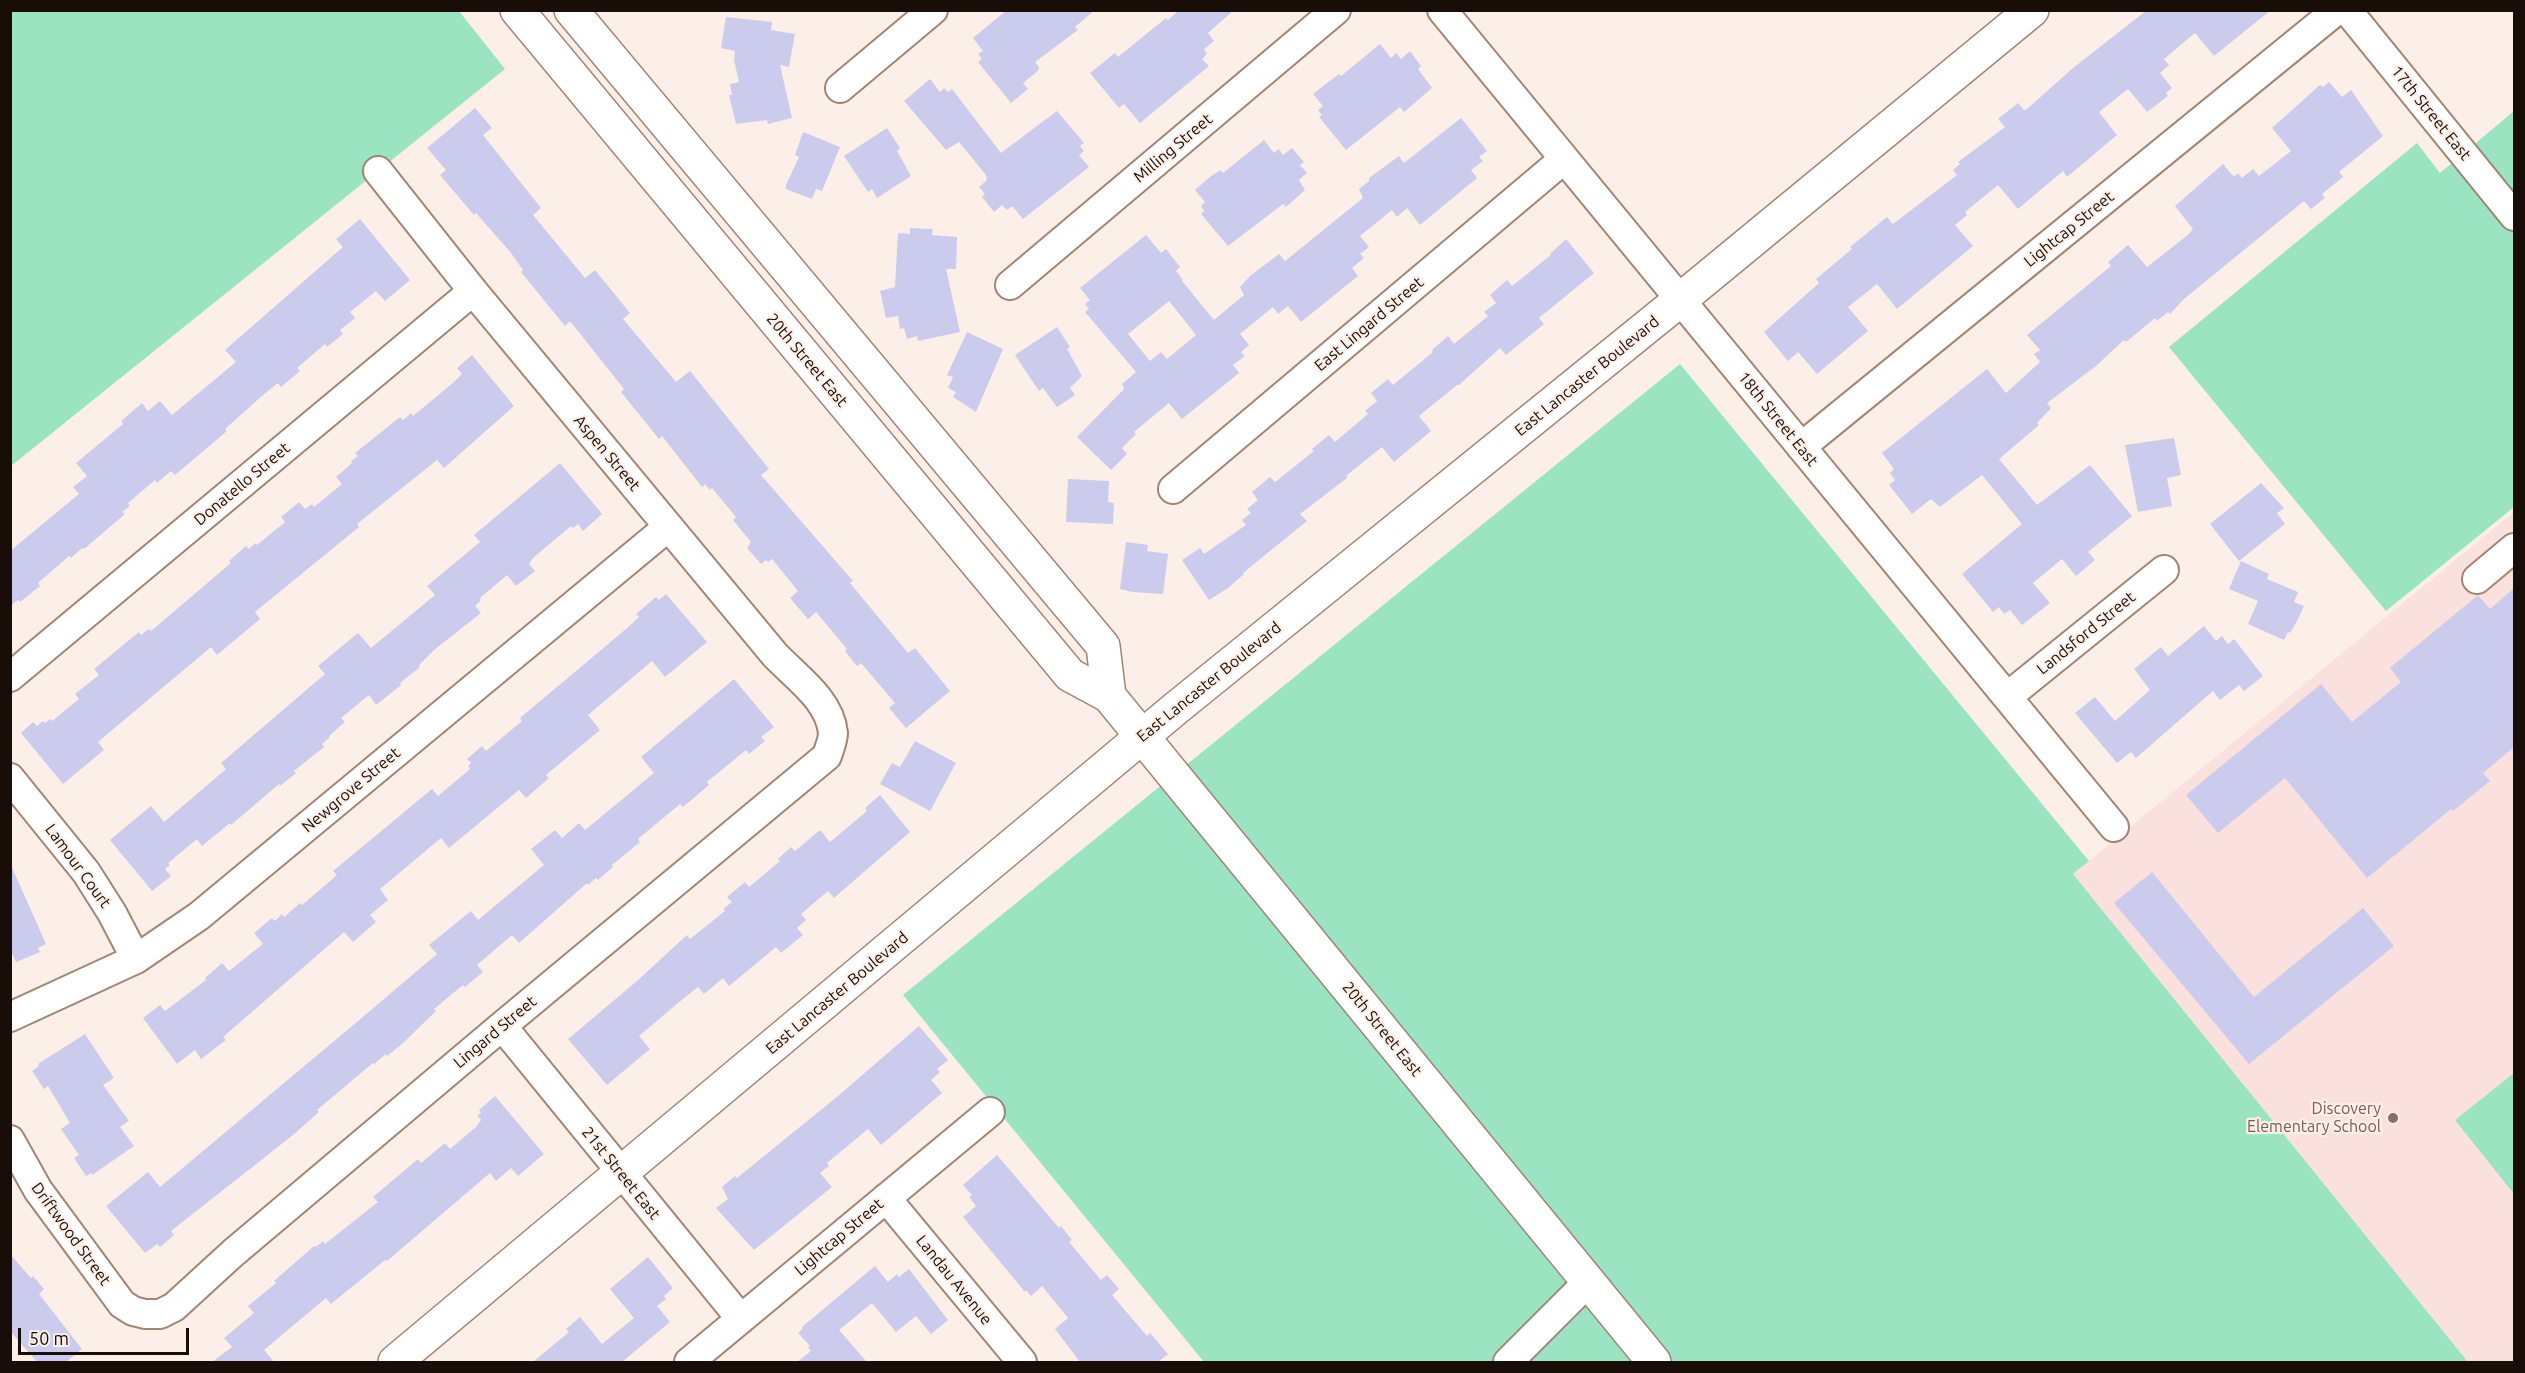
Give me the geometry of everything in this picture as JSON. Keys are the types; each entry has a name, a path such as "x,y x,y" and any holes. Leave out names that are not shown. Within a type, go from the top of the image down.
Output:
{"main road":[{"name":"20th Street East","path":"517,10 1070,675 1109,696 1143,736 1654,1362"},
{"path":"572,10 1103,646 1109,696"},
{"name":"East Lancaster Boulevard","path":"395,1362 1143,736 1680,300 2032,10"}],"street":[{"path":"840,88 933,10"},
{"name":"Milling Street","path":"1010,285 1336,10"},
{"name":"18th Street East","path":"1442,10 2114,827"},
{"name":"Lightcap Street","path":"1801,447 2337,10"},
{"name":"17th Street East","path":"2348,10 2514,216"},
{"name":"East Lingard Street","path":"1173,489 1564,159"},
{"name":"Aspen Street","path":"378,171 473,291 668,527 775,655 821,701 829,716 833,735"},
{"name":"Donatello Street","path":"10,678 473,291"},
{"name":"Newgrove Street","path":"10,1017 136,959 200,916 668,527"},
{"path":"2477,579 2514,548"},
{"name":"Landsford Street","path":"2007,697 2164,570"},
{"name":"Lingard Street","path":"145,1314 160,1314 174,1307 233,1253 502,1026 771,801 805,776 827,756 833,735"},
{"name":"Lamour Court","path":"10,778 86,872 112,913 136,959"},
{"name":"21st Street East","path":"502,1026 621,1175 741,1319"},
{"name":"Lightcap Street","path":"689,1362 990,1112"},
{"name":"Driftwood Street","path":"10,1140 38,1190 122,1304 133,1311 145,1314"},
{"name":"Landau Avenue","path":"886,1198 1022,1362"},
{"path":"1508,1362 1588,1282"}],"shaded area":[{"name":"Discovery Elementary School","path":"2514,512 2514,1362 2468,1362 2073,874"}],"green space":[{"path":"11,11 459,11 505,69 11,466"},
{"path":"2514,111 2514,507 2386,611 2169,347 2417,143 2440,173"},
{"path":"1680,364 2089,861 2073,874 2468,1362 1204,1362 903,995"},
{"path":"2514,1073 2514,1194 2455,1120"}],"building":[{"path":"1007,10 1095,10 1075,27 1078,30 1035,62 1039,67 1038,71 1023,83 1028,89 1011,103 978,62 982,59 978,54 983,51 973,38"},
{"path":"1179,10 1234,10 1208,33 1214,41 1204,49 1207,54 1202,59 1209,66 1140,123 1124,104 1119,108 1090,73 1115,53 1118,57"},
{"path":"2147,10 2271,10 2214,56 2195,33 2164,59 2169,65 2160,73 2172,88 2166,93 2168,96 2147,112 2128,89 2099,112 2117,135 2067,177 2063,171 2018,209 1998,185 1965,212 1967,215 1955,225 1973,246 1897,309 1877,284 1848,307 1868,331 1817,374 1798,352 1788,361 1764,332 1819,283 1816,279 1887,217 1893,224 1957,175 1953,170 1960,164 1958,162 2005,127 1998,119 2018,103 2024,110 2027,109 2073,68"},
{"path":"726,17 772,22 771,30 795,34 789,67 780,65 792,118 768,124 767,120 736,124 729,95 732,95 730,84 739,82 734,60 735,51 721,48"},
{"path":"1380,44 1391,58 1396,53 1401,59 1410,51 1421,66 1418,69 1432,88 1404,112 1400,107 1346,150 1319,117 1322,115 1318,110 1323,106 1313,94 1339,74 1341,76"},
{"path":"930,79 940,92 944,88 948,92 952,89 1001,153 1057,111 1084,143 1080,146 1084,151 1079,155 1089,167 1023,219 1012,206 1007,210 1002,205 994,212 982,197 985,194 979,187 987,180 986,175 959,142 946,150 904,101"},
{"path":"2329,82 2342,97 2351,90 2383,136 2339,172 2343,177 2322,194 2325,198 2311,209 2304,201 2184,299 2170,314 2168,312 2157,321 2155,318 2126,342 2124,340 2096,366 2047,403 2051,408 2037,423 2039,425 1999,459 2037,505 2090,465 2132,516 2088,552 2095,560 2076,576 2062,559 2033,583 2050,603 2022,625 2010,610 2004,614 1999,607 1993,612 1962,574 2022,524 1982,475 1940,507 1931,499 1912,514 1889,485 1895,480 1890,473 1894,469 1882,453 1987,369 2006,393 2040,362 2034,354 2040,350 2027,335 2111,266 2108,262 2128,245 2147,267 2189,234 2193,229 2175,206 2223,164 2234,177 2238,173 2242,178 2253,169 2259,176 2291,151 2272,128 2320,85 2323,87"},
{"path":"475,108 492,128 483,135 541,208 533,215 585,278 595,270 630,313 623,319 676,382 690,371 769,469 761,475 853,581 850,583 908,653 915,648 950,691 906,728 889,708 895,703 861,663 857,666 845,651 847,649 816,612 808,619 790,598 798,591 772,559 761,564 747,548 751,542 733,520 736,517 712,488 710,490 705,484 702,487 662,436 659,439 621,392 624,389 570,321 565,326 521,272 523,270 511,253 440,175 446,170 427,148"},
{"path":"1461,118 1487,151 1479,157 1483,161 1471,170 1477,178 1420,225 1407,208 1397,217 1392,210 1360,236 1369,247 1360,254 1364,258 1352,268 1358,276 1301,322 1288,306 1278,314 1273,307 1240,334 1249,345 1241,352 1245,356 1233,365 1239,373 1182,419 1169,403 1134,432 1136,434 1122,448 1127,454 1111,470 1077,437 1123,390 1122,384 1136,372 1085,312 1089,309 1085,304 1090,300 1080,288 1146,235 1161,253 1166,249 1180,267 1176,271 1182,281 1214,320 1244,295 1240,287 1250,276 1279,254 1285,261 1363,198 1359,189 1369,181 1369,178 1399,156 1404,163","holes":["1169,301 1196,335 1167,359 1161,352 1150,361 1128,334"]},
{"path":"887,128 900,148 897,151 911,176 877,198 872,189 868,192 844,156"},
{"path":"803,132 840,147 822,191 816,189 812,199 786,189 799,157 795,155"},
{"path":"1264,140 1274,153 1279,149 1283,155 1292,148 1304,162 1300,165 1307,173 1299,180 1305,190 1286,207 1283,204 1228,246 1201,214 1204,211 1201,206 1205,202 1195,190 1211,176 1221,170 1223,173"},
{"path":"360,219 410,280 385,301 376,291 350,312 355,318 340,330 343,334 327,347 325,344 297,368 300,371 281,387 278,383 263,395 225,429 227,431 175,475 171,471 157,483 155,480 128,503 130,506 122,512 125,514 84,549 82,548 71,558 69,556 38,583 40,586 20,602 18,600 10,606 10,551 79,494 73,487 87,476 76,463 123,424 121,421 142,403 148,411 160,401 172,415 236,362 225,350 343,247 336,239"},
{"path":"910,228 933,229 932,235 957,237 956,269 946,269 960,332 918,341 917,336 907,339 904,328 900,329 898,316 886,318 880,291 895,287 898,233 910,234"},
{"path":"1566,239 1594,273 1539,318 1544,324 1506,355 1500,348 1459,385 1419,416 1431,431 1394,462 1382,447 1347,475 1347,478 1300,514 1307,521 1228,588 1209,600 1182,560 1200,548 1204,554 1246,525 1242,520 1251,513 1247,509 1258,500 1252,492 1270,477 1275,482 1314,451 1312,449 1329,435 1335,442 1368,414 1365,411 1377,401 1371,393 1388,379 1393,385 1433,352 1432,350 1448,336 1454,344 1488,316 1484,312 1496,303 1490,295 1507,280 1512,286 1551,255"},
{"path":"1057,327 1070,347 1067,349 1082,376 1070,388 1075,395 1057,407 1043,388 1039,391 1015,355"},
{"path":"967,332 1003,349 976,412 953,397 956,392 948,388 953,377 947,375"},
{"path":"472,355 514,406 444,468 437,460 357,524 359,527 255,612 260,619 217,655 211,647 98,742 104,750 63,784 21,733 33,722 37,726 43,721 45,723 50,719 52,721 79,699 75,694 99,675 94,669 139,632 141,635 149,629 151,631 231,563 229,561 246,546 249,549 255,543 257,545 285,522 281,517 299,502 305,509 312,504 314,507 342,484 336,477 358,456 355,453 400,417 403,420 411,413 413,416 454,382 462,374 457,368"},
{"path":"2174,438 2181,475 2167,478 2172,506 2138,512 2125,445"},
{"path":"560,463 602,514 583,531 578,524 573,528 571,526 533,558 529,564 535,571 516,586 507,575 480,598 481,600 475,606 481,613 434,650 419,665 420,667 400,683 401,685 376,705 369,695 341,718 345,722 322,744 324,747 294,771 296,773 202,846 197,839 168,863 170,865 165,869 171,876 152,891 110,840 151,806 164,822 226,769 221,763 325,674 318,666 358,633 371,648 435,595 427,586 480,542 474,535"},
{"path":"1068,479 1109,481 1108,502 1114,503 1113,524 1066,522"},
{"path":"2261,483 2284,508 2277,513 2285,524 2239,561 2210,524"},
{"path":"1126,542 1148,545 1147,551 1168,554 1163,594 1120,589"},
{"path":"2241,561 2269,574 2267,579 2298,592 2294,602 2304,606 2284,640 2248,624 2258,601 2229,589"},
{"path":"2514,588 2514,747 2483,773 2490,781 2453,811 2451,809 2367,878 2285,778 2218,833 2186,795 2321,684 2352,722 2401,682 2390,668 2478,595 2490,609"},
{"path":"666,594 707,642 665,677 652,661 588,715 600,730 546,775 549,778 526,798 519,790 449,848 441,838 380,889 388,900 370,915 376,922 353,942 344,932 223,1037 226,1040 201,1059 195,1050 177,1064 143,1018 160,1005 165,1011 206,980 205,978 222,963 229,971 263,944 254,933 272,918 275,921 282,914 284,917 300,903 302,905 337,875 333,871 432,789 438,796 470,769 468,766 471,763 467,759 482,746 486,751 522,721 520,718 626,629 639,617 636,614 656,597 659,600"},
{"path":"2204,626 2216,641 2222,636 2228,644 2234,639 2263,676 2244,691 2239,685 2220,700 2213,691 2136,758 2131,752 2117,763 2075,713 2095,697 2115,721 2150,690 2134,669 2161,647 2168,656"},
{"path":"734,679 774,727 761,737 765,741 749,754 746,750 707,782 709,785 683,807 680,804 638,839 640,842 598,880 596,878 588,885 587,883 519,943 512,935 477,965 483,972 434,1009 436,1011 402,1044 387,1056 386,1054 373,1063 317,1110 319,1112 293,1135 171,1231 174,1235 160,1247 157,1244 145,1253 106,1206 148,1172 160,1187 437,954 429,945 471,911 478,920 544,865 531,849 555,830 562,838 579,823 585,830 654,773 641,757"},
{"path":"915,741 956,763 930,811 880,784 892,763 900,767"},
{"path":"880,795 910,832 834,898 828,891 801,914 806,920 797,928 803,935 781,953 776,947 729,986 723,978 704,994 698,987 678,1003 639,1036 650,1049 607,1085 568,1039 687,935 690,939 725,911 723,909 732,902 727,897 745,882 749,887 780,861 778,859 791,847 795,851 820,830 830,842 867,811 865,808"},
{"path":"10,863 46,944 38,948 40,952 16,962 10,949"},
{"path":"2152,872 2254,997 2363,908 2394,946 2249,1064 2114,903"},
{"path":"919,1026 948,1060 937,1069 940,1072 931,1080 942,1093 881,1145 868,1129 827,1163 829,1166 820,1173 832,1187 754,1250 716,1208 728,1199 722,1187 735,1176 737,1178 838,1096"},
{"path":"85,1034 114,1078 103,1085 129,1121 120,1127 134,1146 92,1175 91,1173 86,1176 74,1158 79,1155 61,1129 70,1123 48,1086 44,1089 32,1071 39,1066 38,1064"},
{"path":"495,1096 544,1154 518,1176 511,1168 496,1181 490,1173 387,1261 385,1260 331,1304 326,1298 264,1350 274,1362 212,1362 232,1347 224,1338 254,1313 248,1306 276,1283 274,1281 314,1246 316,1247 323,1241 325,1244 378,1202 373,1197 418,1159 421,1163 445,1143 450,1149 476,1127 481,1120 477,1116 481,1113 479,1110"},
{"path":"997,1155 1059,1228 1061,1226 1072,1240 1069,1242 1101,1280 1107,1275 1119,1289 1112,1295 1147,1336 1150,1333 1168,1354 1158,1362 1080,1362 1055,1329 1068,1318 1042,1286 1031,1296 1026,1290 1025,1292 963,1217 976,1206 969,1197 972,1195 963,1185"},
{"path":"10,1254 44,1289 39,1294 82,1349 66,1362 37,1362 10,1331"},
{"path":"648,1257 673,1288 664,1296 666,1299 657,1306 670,1322 622,1362 533,1362 569,1332 566,1329 580,1317 602,1344 634,1318 610,1289"},
{"path":"875,1266 888,1282 897,1274 899,1277 909,1269 948,1320 931,1334 916,1316 896,1332 872,1303 839,1330 867,1362 797,1362 811,1351 808,1347 810,1346 798,1333 802,1327"}],"place":[{"name":"Discovery Elementary School","path":"2393,1118"}]}
